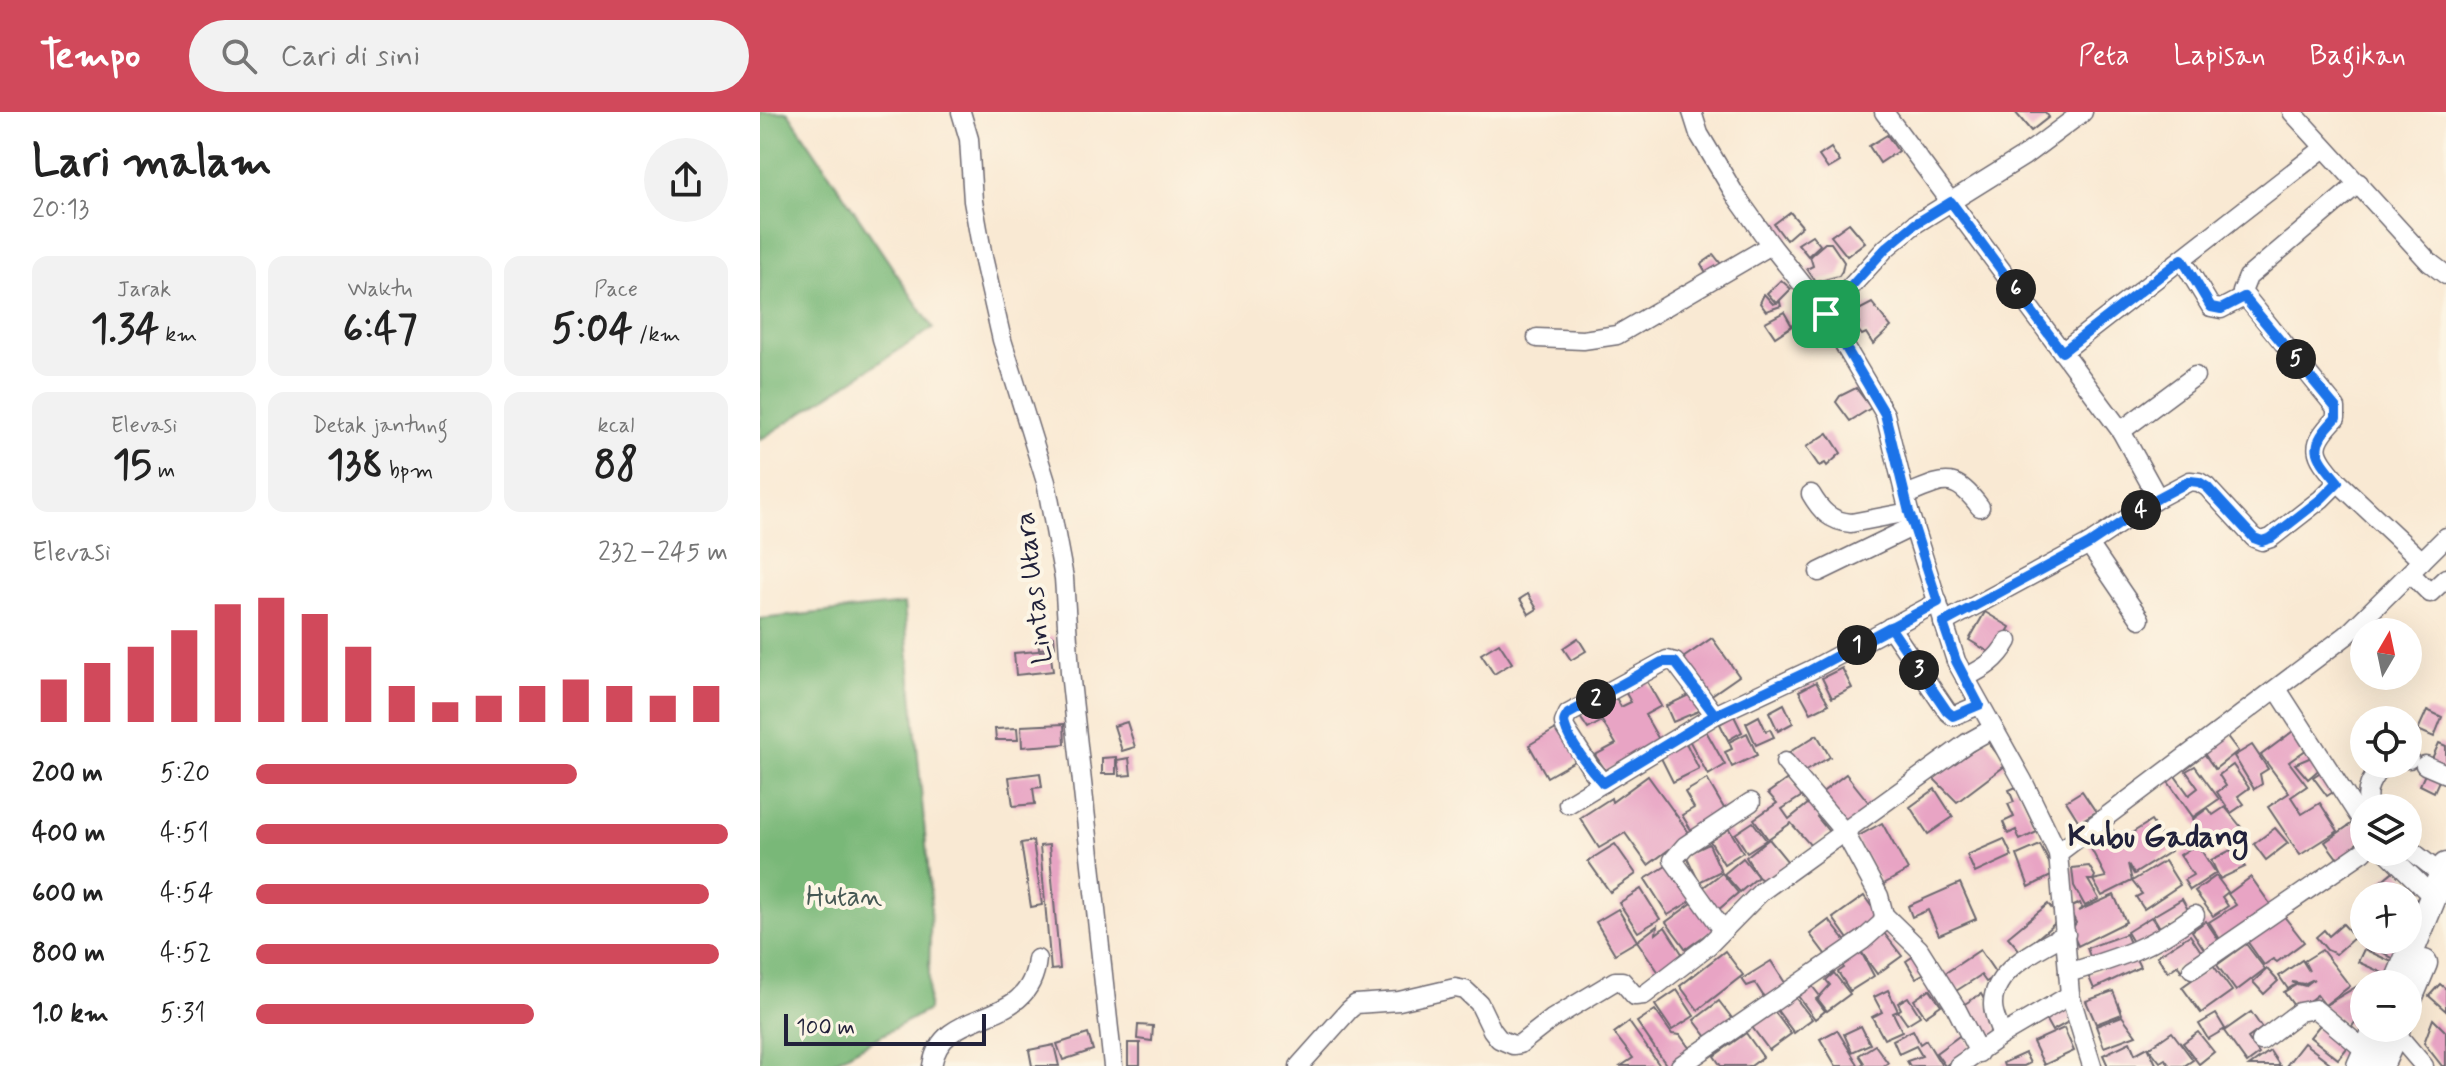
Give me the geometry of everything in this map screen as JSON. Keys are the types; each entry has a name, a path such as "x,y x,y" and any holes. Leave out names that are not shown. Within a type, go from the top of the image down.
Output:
{"highway":[{"path":"2404,970 2443,886"},
{"path":"2417,970 2443,886"}],"street":[{"name":"Lintas Utara","path":"961,112 969,139 973,201 983,257 1002,340 1046,482 1064,578 1070,672 1113,1066"},
{"path":"1692,112 1699,134 1716,165 1771,245 1826,314 1885,414 1943,623 1965,678 2023,781 2058,853 2070,995 2092,1066"},
{"path":"1884,112 2121,431 2158,498"},
{"path":"1826,314 1886,248 1915,224 2024,156 2083,112"},
{"path":"2292,112 2429,262 2446,275"},
{"path":"2062,352 2324,148"},
{"path":"2359,183 2248,277 2242,292 2336,408 2336,418 2323,432 2316,450 2319,459 2416,567 2430,593 2446,578"},
{"path":"1537,338 1583,340 1617,335 1771,245"},
{"path":"2182,259 2211,307 2221,309 2244,297"},
{"path":"2121,431 2195,376"},
{"path":"1943,623 2089,544 2158,498 2190,481 2207,487 2254,538 2266,541 2338,482"},
{"path":"1819,572 1910,511 1942,482 1962,485 1980,507"},
{"path":"1811,494 1828,516 1843,522 1910,511"},
{"path":"2089,544 2140,619"},
{"path":"2058,853 2347,635 2416,567 2443,546"},
{"path":"1568,804 1715,715 1811,670 1938,602"},
{"path":"1890,627 1947,711 1953,716 1979,705"},
{"path":"1965,678 1990,665 2008,641"},
{"path":"1603,783 1565,728 1568,714 1667,660 1675,662 1715,715"},
{"path":"2277,689 2350,802"},
{"path":"1299,1066 1356,1004 1399,1001 1455,988 1465,990 1479,1003 1499,1039 1513,1045 1520,1044 1552,1019 1615,981 1622,981 1635,996 1644,995 1709,945 1762,891 1967,743 1992,729"},
{"path":"1680,1066 1863,940 1882,923 1884,915 1879,896 1845,833 1785,762"},
{"path":"2422,764 2446,774"},
{"path":"1723,930 1673,860 1685,846 1751,802"},
{"path":"2192,969 2350,861"},
{"path":"2422,863 2443,886"},
{"path":"2410,866 2443,886"},
{"path":"1884,915 1919,949 1955,1006 1979,1053"},
{"path":"2068,973 2157,942 2195,915"},
{"path":"2002,1035 1993,1009 1997,987 2021,959 2066,934"},
{"path":"932,1066 933,1055 942,1039 954,1030 1008,1006 1027,992 1034,980 1037,959"},
{"path":"1958,1066 2002,1035 2070,995"},
{"path":"2261,1041 2299,1012 2315,1009 2424,1066"}],"green space":[{"path":"760,112 788,112 933,328 760,440"},
{"name":"Hutan","path":"904,604 931,899 928,1010 826,1066 760,1066 760,619"}],"building":[{"path":"2015,112 2045,112 2049,117 2031,131"},
{"path":"1887,135 1898,151 1880,163 1869,146"},
{"path":"1831,148 1840,162 1828,169 1819,156"},
{"path":"1790,212 1802,226 1786,240 1774,224"},
{"path":"1849,223 1865,242 1847,256 1831,236"},
{"path":"1812,235 1820,245 1808,256 1798,244"},
{"path":"1825,243 1831,243 1844,262 1842,271 1839,276 1816,282 1807,269 1813,266 1810,256"},
{"path":"1714,255 1724,268 1708,276 1701,264"},
{"path":"1781,280 1791,289 1777,303 1780,302 1781,306 1766,311 1760,303 1764,294 1773,304 1776,303 1767,293"},
{"path":"1872,303 1891,327 1873,344 1866,333 1862,335 1856,328 1859,323 1853,313"},
{"path":"1784,312 1792,326 1775,337 1765,322"},
{"path":"1856,388 1871,408 1850,421 1836,402 1840,396"},
{"path":"1828,433 1841,453 1827,466 1825,463 1819,466 1806,447"},
{"path":"1528,594 1537,609 1529,614 1520,599"},
{"path":"1985,612 2010,627 1994,655 1969,640"},
{"path":"1054,636 1055,647 1039,649 1038,638"},
{"path":"1578,638 1586,651 1571,660 1563,648"},
{"path":"1712,638 1739,676 1710,696 1683,658"},
{"path":"1499,643 1512,663 1494,674 1481,654"},
{"path":"1050,650 1053,671 1016,675 1014,653"},
{"path":"1842,668 1852,688 1832,698 1822,678"},
{"path":"1645,678 1661,706 1645,715 1661,743 1606,771 1595,755 1616,744 1602,721 1588,729 1580,717 1615,696 1621,707 1631,702 1624,690"},
{"path":"1816,682 1829,704 1811,713 1799,691"},
{"path":"1693,693 1701,710 1673,722 1666,706"},
{"path":"1784,704 1793,723 1778,731 1769,712"},
{"path":"2427,710 2442,717 2434,737 2422,732"},
{"path":"1734,716 1742,732 1728,740 1720,724"},
{"path":"1759,716 1766,731 1770,729 1774,737 1756,745 1746,723"},
{"path":"1127,722 1135,747 1122,751 1114,726"},
{"path":"1064,724 1065,744 1022,747 1021,726"},
{"path":"1561,726 1580,758 1547,777 1529,745"},
{"path":"2300,726 2314,744 2289,762 2307,786 2291,797 2302,814 2320,803 2338,831 2300,855 2268,807 2289,793 2261,755"},
{"path":"1017,728 1018,740 996,740 995,729"},
{"path":"1706,731 1725,765 1708,775 1689,740"},
{"path":"1747,733 1757,755 1732,767 1725,752 1732,749 1729,742"},
{"path":"1817,735 1830,757 1800,774 1788,753"},
{"path":"2226,735 2238,751 2215,769 2203,752"},
{"path":"1685,741 1699,769 1673,782 1659,754"},
{"path":"1987,741 2006,765 1957,802 1933,778"},
{"path":"2439,743 2446,746 2446,765 2434,792 2420,785"},
{"path":"2252,745 2268,769 2260,774 2262,784 2254,789 2234,756"},
{"path":"2314,756 2323,766 2308,779 2295,764"},
{"path":"1116,757 1116,774 1102,774 1102,758"},
{"path":"1129,758 1131,775 1120,776 1117,760"},
{"path":"2233,765 2249,788 2238,796 2244,804 2231,813 2217,792 2226,786 2219,775"},
{"path":"2195,766 2219,799 2193,817 2166,779 2175,776 2189,795 2198,788 2186,771"},
{"path":"2330,766 2344,785 2327,796 2313,777"},
{"path":"1040,773 1042,787 1033,788 1035,804 1013,806 1009,777"},
{"path":"1846,774 1873,808 1847,828 1820,794"},
{"path":"1648,776 1690,834 1648,865 1625,833 1599,848 1580,818 1611,798 1612,802"},
{"path":"1789,778 1802,796 1782,809 1789,819 1814,799 1824,811 1817,817 1829,832 1811,846 1791,823 1768,839 1754,819 1777,803 1768,793"},
{"path":"1707,779 1728,815 1694,835 1682,815 1694,808 1685,792"},
{"path":"2016,787 2037,832 2020,840 2016,830 2008,834 2003,822 2014,817 2008,804 2014,802 2009,790"},
{"path":"1935,789 1953,817 1928,834 1910,807"},
{"path":"2082,791 2096,812 2079,822 2066,801"},
{"path":"2225,807 2241,827 2215,847 2193,819 2208,808 2213,815"},
{"path":"2151,821 2171,851 2134,874 2128,864 2132,881 2102,896 2093,880 2106,877 2088,843 2100,837 2097,832 2108,825 2122,839"},
{"path":"1753,822 1766,840 1747,852 1735,834"},
{"path":"1882,823 1908,870 1882,885 1855,838"},
{"path":"2350,825 2350,855 2340,862 2325,842"},
{"path":"2275,828 2288,843 2266,860 2254,844"},
{"path":"1729,829 1743,852 1724,864 1710,841"},
{"path":"1769,839 1788,862 1764,881 1746,857"},
{"path":"2004,839 2012,856 1975,873 1967,855"},
{"path":"1033,841 1042,905 1031,907 1021,843"},
{"path":"1615,844 1636,874 1610,892 1588,861"},
{"path":"1709,844 1721,871 1699,882 1686,855"},
{"path":"2197,844 2216,873 2190,890 2184,880 2193,875 2180,855"},
{"path":"1049,845 1060,969 1051,970 1040,846"},
{"path":"2040,845 2055,874 2029,887 2017,855"},
{"path":"2231,850 2245,867 2220,879 2211,860"},
{"path":"1743,858 1758,877 1740,892 1724,874"},
{"path":"2165,861 2180,885 2144,909 2136,897 2142,894 2132,881"},
{"path":"1671,863 1694,899 1668,915 1645,879"},
{"path":"2089,866 2095,876 2093,880 2088,880 2099,899 2085,906 2074,886 2072,868"},
{"path":"2397,868 2410,882 2380,882"},
{"path":"1722,873 1738,893 1718,910 1701,889"},
{"path":"2216,876 2228,892 2222,897 2228,906 2213,916 2195,891"},
{"path":"2251,877 2275,911 2221,941 2209,922 2236,905 2228,894"},
{"path":"1960,883 1976,919 1939,935 1928,910 1912,917 1908,906"},
{"path":"1641,889 1660,919 1638,932 1619,903"},
{"path":"2114,895 2126,922 2078,946 2071,930 2076,923 2069,908 2080,903 2082,908 2078,911"},
{"path":"1864,896 1879,917 1848,939 1833,918"},
{"path":"2182,899 2191,915 2162,931 2153,916"},
{"path":"1695,901 1715,928 1686,949 1666,922"},
{"path":"2048,904 2060,919 2021,952 2008,937"},
{"path":"1618,909 1637,941 1615,954 1596,922"},
{"path":"2283,915 2304,942 2277,962 2273,959 2264,965 2247,941"},
{"path":"2151,917 2162,933 2137,949 2127,932"},
{"path":"1829,920 1847,943 1828,958 1810,934"},
{"path":"2206,921 2220,942 2206,952 2192,931"},
{"path":"2343,924 2350,932 2350,941 2336,954 2327,950 2316,937 2324,930 2329,936"},
{"path":"1657,926 1656,934 1665,927 1686,960 1662,977 1637,941"},
{"path":"1884,933 1902,956 1877,974 1860,950 1874,976 1850,991 1838,972 1844,968 1839,961"},
{"path":"2126,934 2133,950 2093,965 2087,948"},
{"path":"2190,935 2204,956 2181,971 2178,965 2168,972 2157,956"},
{"path":"2246,944 2265,969 2236,991 2217,965"},
{"path":"1980,950 1997,975 1986,982 1981,975 1956,991 1944,974"},
{"path":"2322,950 2350,986 2325,1005 2317,995 2297,1010 2284,992 2298,984 2305,986 2314,979 2304,984 2292,982 2296,984 2288,989 2279,976 2302,960 2309,971 2304,961"},
{"path":"1725,951 1743,975 1698,1010 1680,986"},
{"path":"2133,953 2140,967 2094,989 2088,975"},
{"path":"1917,954 1928,971 1916,978 1906,961"},
{"path":"2362,954 2375,954 2392,962 2389,970 2376,970 2358,962"},
{"path":"1771,961 1787,986 1766,1000 1755,983 1747,986 1742,979"},
{"path":"2213,965 2232,991 2201,1013 2182,987"},
{"path":"2267,969 2278,981 2264,994 2253,982"},
{"path":"1834,973 1850,994 1827,1011 1818,999 1830,985 1826,980"},
{"path":"2440,984 2446,989 2446,1011 2429,996"},
{"path":"1812,986 1820,996 1816,999 1825,1011 1815,1019 1798,996"},
{"path":"1930,989 1941,1005 1925,1016 1914,1000"},
{"path":"1677,990 1694,1016 1672,1030 1655,1005"},
{"path":"1888,990 1898,1011 1893,1013 1902,1031 1884,1039 1872,1017 1882,1012 1874,997"},
{"path":"2113,991 2122,1014 2096,1024 2086,1001"},
{"path":"2350,991 2350,1027 2324,1006"},
{"path":"1981,994 1995,1018 1998,1033 1982,1042 1971,1030 1976,1027 1963,1005"},
{"path":"1794,996 1812,1019 1794,1033 1777,1010"},
{"path":"1908,997 1920,1016 1907,1024 1898,1011 1901,1009 1898,1003"},
{"path":"1719,1001 1735,1022 1710,1041 1694,1020"},
{"path":"2063,1004 2072,1020 2052,1031 2043,1015"},
{"path":"1655,1010 1672,1034 1680,1035 1692,1052 1671,1066 1667,1066 1637,1022"},
{"path":"1774,1011 1791,1034 1769,1050 1752,1027"},
{"path":"2251,1012 2262,1028 2248,1038 2259,1054 2247,1063 2224,1031"},
{"path":"2216,1014 2225,1029 2208,1039 2199,1024"},
{"path":"2122,1016 2136,1035 2104,1047 2096,1026"},
{"path":"2433,1019 2446,1032 2446,1066 2442,1066 2424,1043"},
{"path":"2324,1020 2352,1042 2338,1059 2310,1037"},
{"path":"1629,1022 1660,1066 1621,1066 1633,1058 1614,1033"},
{"path":"1138,1025 1153,1026 1152,1041 1137,1039"},
{"path":"1861,1026 1870,1044 1852,1052 1844,1034"},
{"path":"2064,1028 2074,1051 2044,1065 2033,1042"},
{"path":"1837,1030 1859,1066 1836,1066 1820,1039"},
{"path":"1913,1030 1920,1044 1926,1040 1942,1066 1910,1066 1907,1061 1922,1056 1916,1046 1899,1054 1893,1040"},
{"path":"2172,1032 2193,1060 2184,1066 2170,1066 2165,1059 2160,1062 2149,1048"},
{"path":"2198,1032 2214,1052 2199,1064 2183,1043"},
{"path":"1746,1033 1763,1057 1751,1066 1721,1066 1714,1056"},
{"path":"1088,1034 1093,1050 1063,1060 1057,1044"},
{"path":"1962,1034 1971,1047 1945,1066 1936,1053"},
{"path":"2130,1042 2135,1054 2148,1047 2157,1066 2108,1066 2103,1055"},
{"path":"1128,1043 1140,1043 1140,1065 1128,1065"},
{"path":"2304,1043 2330,1063 2328,1066 2286,1066"},
{"path":"1054,1045 1059,1066 1032,1066 1029,1050"},
{"path":"1875,1045 1888,1063 1883,1066 1859,1066 1864,1063 1859,1055"},
{"path":"2270,1051 2280,1066 2249,1066"},
{"path":"2025,1053 2030,1063 2004,1066 2003,1063"}],"district":[{"name":"Kubu Gadang","path":"2158,835"}],"route":[{"path":"1826,314 1885,414 1909,512 1938,602 1890,627 1811,670 1715,715 1603,783 1565,728 1565,719 1568,714 1662,662 1675,662 1715,715 1811,670 1890,627 1947,711 1953,716 1959,715 1979,705 1956,661 1943,623 2089,544 2158,498 2190,481 2207,487 2254,538 2262,541 2271,538 2338,482 2319,459 2316,450 2323,432 2338,415 2336,408 2244,297 2221,309 2211,307 2182,259 2062,352 1951,202 1915,224 1886,248 1826,314"}]}
